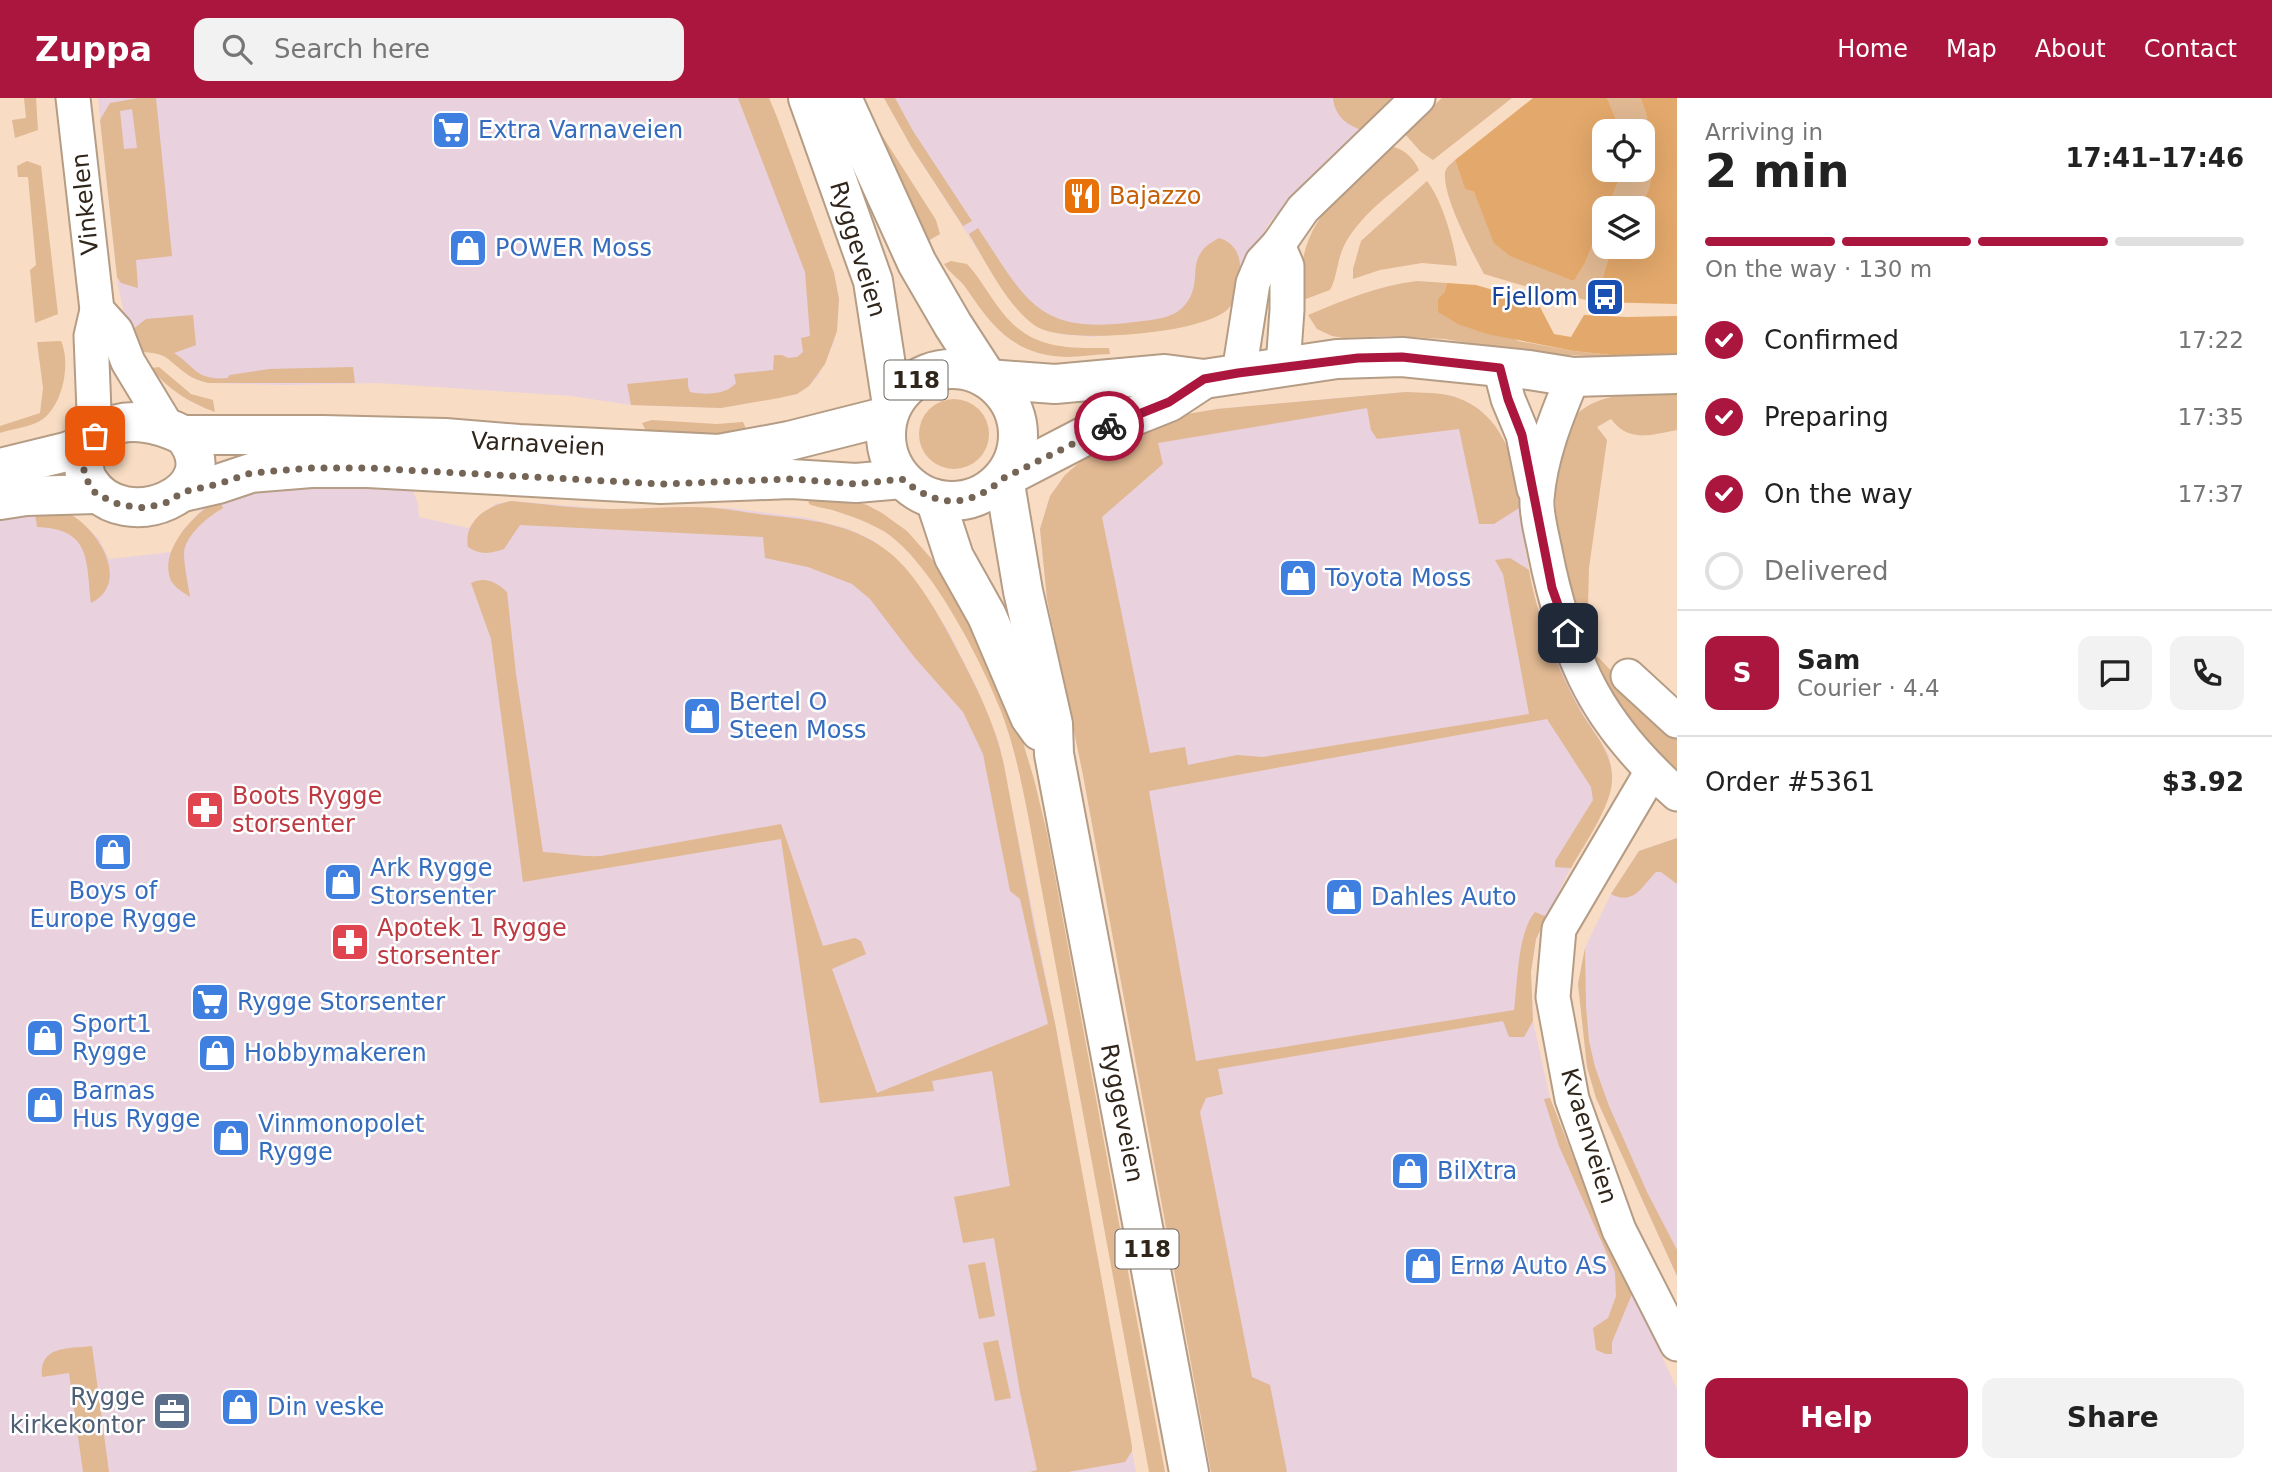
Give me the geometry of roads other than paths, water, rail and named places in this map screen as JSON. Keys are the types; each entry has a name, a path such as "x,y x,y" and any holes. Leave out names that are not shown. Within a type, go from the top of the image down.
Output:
{"street":[{"name":"Vinkelen","path":"73,98 97,310 91,336 91,440"},
{"name":"Ryggeveien","path":"808,98 873,281 890,410"},
{"name":"Ryggeveien","path":"842,98 918,263 988,379"},
{"path":"902,479 917,492 935,499 953,502 972,499 1004,478 1089,434 1169,402 1221,376 1262,262 1278,245 1303,209 1418,98"},
{"path":"1278,245 1287,266 1283,366"},
{"path":"97,310 116,331 128,362 176,431 190,442 194,454 194,475 183,492"},
{"path":"988,379 1055,384 1165,374 1221,376 1337,359 1402,357 1573,377 1677,374"},
{"name":"118","path":"902,479 887,450 886,433 890,410 906,387 924,374 945,368 968,370 988,379 1005,394 1016,414 1019,436 1015,458 1004,478"},
{"path":"1500,368 1522,435 1552,588 1585,678 1616,727 1652,771 1677,794"},
{"path":"1537,502 1543,461 1561,404 1573,377"},
{"name":"Varnaveien","path":"0,468 66,452 91,440 111,425 133,422 176,431 445,438 719,454 789,441 890,410"},
{"path":"91,440 83,463 85,477 96,494"},
{"name":"Varnaveien","path":"0,500 26,496 96,494 120,505 145,508 168,502 183,492 251,473 311,468 368,468 662,484 791,479 856,484 902,479"},
{"name":"Ryggeveien","path":"1004,478 1023,591 1053,724 1054,754 1189,1472"},
{"name":"Ryggeveien","path":"935,499 954,557 987,616 1030,718 1054,754"},
{"path":"1628,676 1677,721"},
{"name":"Kvaenveien","path":"1652,771 1559,929 1553,997 1572,1099 1586,1139 1619,1230 1677,1344"}],"place":[{"name":"Extra Varnaveien","path":"451,130"},
{"name":"Bajazzo","path":"1082,196"},
{"name":"POWER Moss","path":"468,248"},
{"name":"Fjellom","path":"1605,297"},
{"name":"Toyota Moss","path":"1298,578"},
{"name":"Bertel O Steen Moss","path":"702,716"},
{"name":"Boots Rygge storsenter","path":"205,810"},
{"name":"Boys of Europe Rygge","path":"113,852"},
{"name":"Ark Rygge Storsenter","path":"343,882"},
{"name":"Dahles Auto","path":"1344,897"},
{"name":"Apotek 1 Rygge storsenter","path":"350,942"},
{"name":"Rygge Storsenter","path":"210,1002"},
{"name":"Sport1 Rygge","path":"45,1038"},
{"name":"Hobbymakeren","path":"217,1053"},
{"name":"Barnas Hus Rygge","path":"45,1105"},
{"name":"Vinmonopolet Rygge","path":"231,1138"},
{"name":"BilXtra","path":"1410,1171"},
{"name":"Ernø Auto AS","path":"1423,1266"},
{"name":"Din veske","path":"240,1407"},
{"name":"Rygge kirkekontor","path":"172,1411"}]}
